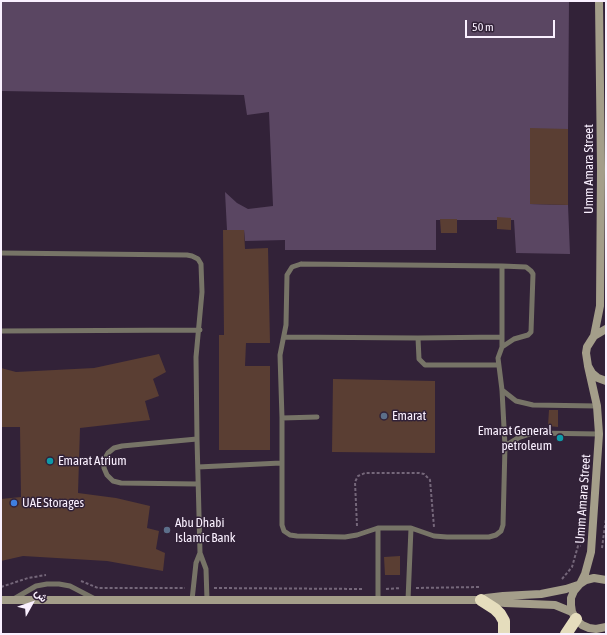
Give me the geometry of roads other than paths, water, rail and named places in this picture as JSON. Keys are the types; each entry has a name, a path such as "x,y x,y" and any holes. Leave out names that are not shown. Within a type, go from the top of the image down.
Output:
{"highway":[{"path":"481,600 500,614 504,621 504,634"},
{"path":"566,634 574,616"}],"street":[{"name":"Umm Amara Street","path":"574,616 571,598 589,563 591,549 600,434 597,406 586,360 587,347 594,336 600,306 601,168 599,1"},
{"path":"594,336 606,329"},
{"path":"588,366 598,378 606,381"},
{"path":"481,600 503,596 541,594 566,589 594,578 606,580"},
{"path":"1,600 481,600 505,603 555,605 574,616 582,625 596,629 606,627"}],"lane":[{"path":"1,253 187,255 198,259 201,264 200,330 196,357 200,553 196,563 192,600"},
{"path":"502,266 502,347 499,353 498,364 502,390 505,446 503,525 501,531 496,535 489,537 434,536 411,528 378,528 357,535 345,536 297,536 290,535 284,531 282,525 282,418 280,355 287,312 287,275 296,265 502,266 529,268 532,274 531,332 528,335 514,340 502,347"},
{"path":"1,331 200,330"},
{"path":"284,337 502,337"},
{"path":"418,338 420,359 425,365 498,364"},
{"path":"502,390 516,400 529,404 597,406"},
{"path":"282,418 317,417"},
{"path":"505,446 518,438 533,433 600,434"},
{"path":"197,439 114,448 108,453 104,460 104,468 107,476 113,481 121,483 198,484"},
{"path":"198,467 281,463"},
{"path":"378,528 378,600"},
{"path":"408,600 411,528"},
{"path":"200,553 205,563 207,600"},
{"path":"12,600 36,586 59,584 70,586 98,600"}],"place":[{"name":"Emarat","path":"384,416"},
{"name":"Emarat General petroleum","path":"560,438"},
{"name":"Emarat Atrium","path":"50,461"},
{"name":"UAE Storages","path":"14,503"},
{"name":"Abu Dhabi Islamic Bank","path":"167,530"}]}
